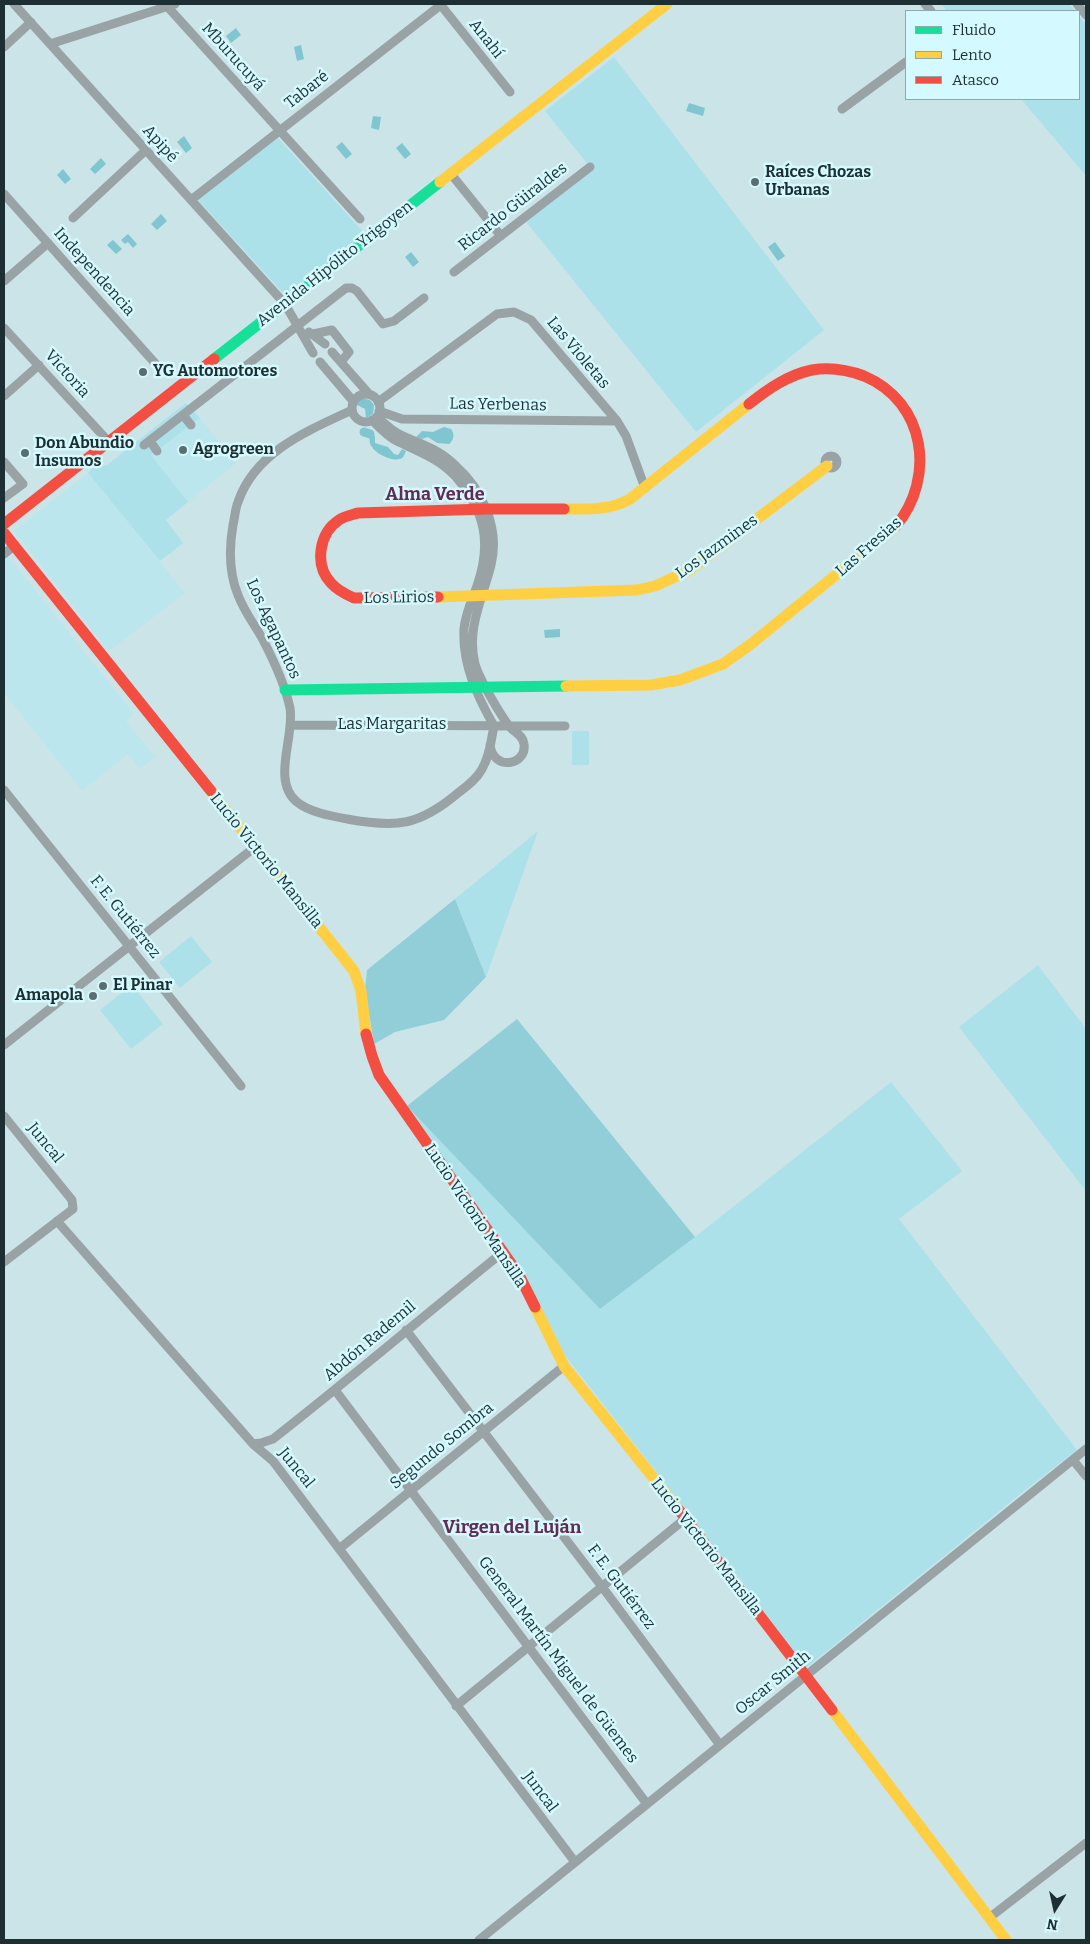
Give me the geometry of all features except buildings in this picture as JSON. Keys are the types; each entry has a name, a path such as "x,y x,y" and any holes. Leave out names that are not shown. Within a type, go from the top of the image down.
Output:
{"street":[{"name":"Apipé","path":"14,4 285,304 313,353"},
{"name":"Anahí","path":"441,4 510,92"},
{"name":"Tabaré","path":"191,200 441,4"},
{"name":"Avenida Hipólito Yrigoyen","path":"4,524 667,4"},
{"path":"1077,4 1086,12"},
{"path":"50,44 169,5"},
{"name":"Mburucuyá","path":"169,5 360,219"},
{"path":"4,47 31,22"},
{"path":"842,109 905,63"},
{"path":"73,218 146,150"},
{"name":"Ricardo Güiraldes","path":"454,272 590,166"},
{"path":"451,174 501,236"},
{"name":"Independencia","path":"4,194 162,371"},
{"path":"4,281 48,243"},
{"path":"157,450 147,443 346,288 352,288 357,291 381,323 387,324 394,321 424,298"},
{"name":"Las Violetas","path":"377,412 496,314 514,312 531,320 617,421 626,436 645,488"},
{"path":"297,326 313,334 324,344"},
{"name":"Victoria","path":"4,328 108,441"},
{"path":"313,334 332,330 349,352 341,362"},
{"path":"332,352 369,394 377,412 398,434 442,453 458,468 480,495 482,509 492,527 492,562 464,627 464,647 468,669 481,689 512,728 523,739 524,744 522,755 508,763 502,762 493,756 491,743 501,730 512,728 565,726"},
{"path":"320,362 353,406 359,420 377,412"},
{"path":"4,396 39,365"},
{"name":"Las Fresias","path":"481,689 651,685 680,680 722,664 751,644 893,530 907,513 914,499 921,474 921,449 917,430 895,396 867,376 847,370 823,368 804,372 774,384 645,488 626,502 615,507 601,509 482,509"},
{"name":"Los Agapantos","path":"369,394 358,396 353,406 298,436 274,452 258,469 246,486 238,503 232,532 229,560 237,594 273,660 290,708 291,724 284,774 288,790 297,802 313,810 376,824 401,824 419,819 431,813 474,780 482,770 491,743 494,726"},
{"name":"Las Yerbenas","path":"377,412 402,419 617,421"},
{"path":"183,415 191,425"},
{"path":"4,462 23,484 4,498"},
{"name":"Los Jazmines","path":"477,596 637,590 655,586 688,571 827,466"},
{"name":"Los Lirios","path":"477,596 354,598 340,591 329,580 320,562 321,546 327,531 340,519 358,514 482,509"},
{"name":"Lucio Victorio Mansilla","path":"4,533 354,970 361,985 368,1044 379,1075 519,1275 564,1366 686,1518 1006,1940"},
{"path":"4,554 14,546"},
{"path":"285,690 481,689"},
{"path":"481,689 494,726 512,728"},
{"name":"Las Margaritas","path":"291,724 494,726"},
{"name":"F. E. Gutiérrez","path":"4,791 241,1086"},
{"path":"4,1045 128,945 255,847"},
{"name":"Juncal","path":"4,1116 72,1200 73,1208 57,1221 253,1444 273,1461 575,1862"},
{"path":"4,1262 57,1221"},
{"name":"Abdón Rademil","path":"253,1444 273,1439 502,1252"},
{"name":"F. E. Gutiérrez","path":"406,1330 720,1745"},
{"name":"Segundo Sombra","path":"340,1549 564,1366"},
{"name":"General Martín Miguel de Güemes","path":"335,1390 647,1804"},
{"name":"Oscar Smith","path":"479,1940 1086,1449"},
{"path":"1073,1460 1086,1476"},
{"path":"456,1706 603,1588 686,1518"},
{"path":"988,1918 1086,1843"}],"shaded area":[{"path":"941,4 1069,4 1074,10 946,10"},
{"path":"1080,17 1086,24 1086,176 1022,100 1080,100"},
{"path":"236,28 241,35 231,43 226,36"},
{"path":"301,45 304,59 297,61 294,47"},
{"path":"614,57 824,330 696,432 523,218 590,167 545,111"},
{"path":"689,103 705,108 703,116 686,111"},
{"path":"373,116 381,117 379,130 371,128"},
{"path":"184,136 192,148 186,153 177,142"},
{"path":"278,138 365,234 285,295 198,200"},
{"path":"342,142 352,154 346,159 336,147"},
{"path":"402,143 411,154 405,159 396,148"},
{"path":"101,158 106,164 95,174 90,169"},
{"path":"63,169 71,179 65,184 57,175"},
{"path":"161,214 167,221 157,230 151,224"},
{"path":"128,234 137,244 133,248 128,242 125,244 121,240"},
{"path":"113,240 122,249 116,254 107,245"},
{"path":"775,242 785,256 778,261 768,247"},
{"path":"411,252 419,262 413,267 405,257"},
{"path":"362,398 370,400 374,405 373,414 366,418 365,409 355,404"},
{"path":"186,403 200,418 151,455 188,502 166,520 183,543 160,561 88,473 95,466 107,465"},
{"path":"200,418 236,463 188,502 151,455"},
{"path":"444,427 451,429 453,433 453,439 449,444 437,443 428,437 422,439 416,437 422,431 433,432"},
{"path":"371,433 375,436 375,443 388,447 394,454 398,455 402,449 406,451 403,457 394,459 374,450 370,444 369,436"},
{"path":"88,473 185,593 109,651 14,531"},
{"path":"8,556 134,714 126,721 155,757 140,769 128,754 82,791 4,693 4,560"},
{"path":"560,629 560,637 545,638 544,630"},
{"path":"572,731 589,731 589,765 572,765"},
{"path":"538,831 486,977 455,899"},
{"path":"455,899 486,977 444,1020 395,1032 374,1044 365,989 367,970"},
{"path":"191,936 212,962 180,988 159,962"},
{"path":"1038,965 1086,1029 1086,1191 959,1027"},
{"path":"132,985 163,1024 131,1049 100,1010"},
{"path":"517,1019 695,1237 600,1309 407,1106"},
{"path":"891,1082 962,1171 899,1219 1077,1450 806,1668 740,1579 560,1349 407,1106 600,1309 695,1237"}],"waterway":[{"path":"364,432 370,434"}],"traffic: fast":[{"path":"214,359 440,182"},
{"path":"285,690 566,686"}],"traffic: slow":[{"path":"440,182 667,4"},
{"path":"564,509 614,506 630,499 749,404"},
{"path":"438,597 637,590 655,586 688,571 827,466"},
{"path":"566,686 651,685 680,680 723,664 751,644 896,526"},
{"path":"211,791 354,971 361,991 366,1034"},
{"path":"535,1307 564,1366 679,1510"},
{"path":"832,1710 1006,1940"}],"traffic: jam":[{"path":"4,524 214,359"},
{"path":"749,404 787,379 803,372 819,369 852,372 864,376 885,388 901,404 912,422 918,443 920,464 917,486 909,507 896,526"},
{"path":"438,597 354,598 341,592 331,583 322,567 321,550 327,533 339,520 358,513 564,509"},
{"path":"4,533 211,791"},
{"path":"366,1034 379,1075 519,1275 535,1307"},
{"path":"679,1510 832,1710"}],"place":[{"name":"Raíces Chozas Urbanas","path":"755,182"},
{"name":"YG Automotores","path":"143,372"},
{"name":"Agrogreen","path":"183,450"},
{"name":"Don Abundio Insumos","path":"25,453"},
{"name":"El Pinar","path":"103,986"},
{"name":"Amapola","path":"93,996"}],"district":[{"name":"Alma Verde","path":"435,495"},
{"name":"Virgen del Luján","path":"512,1528"}]}
